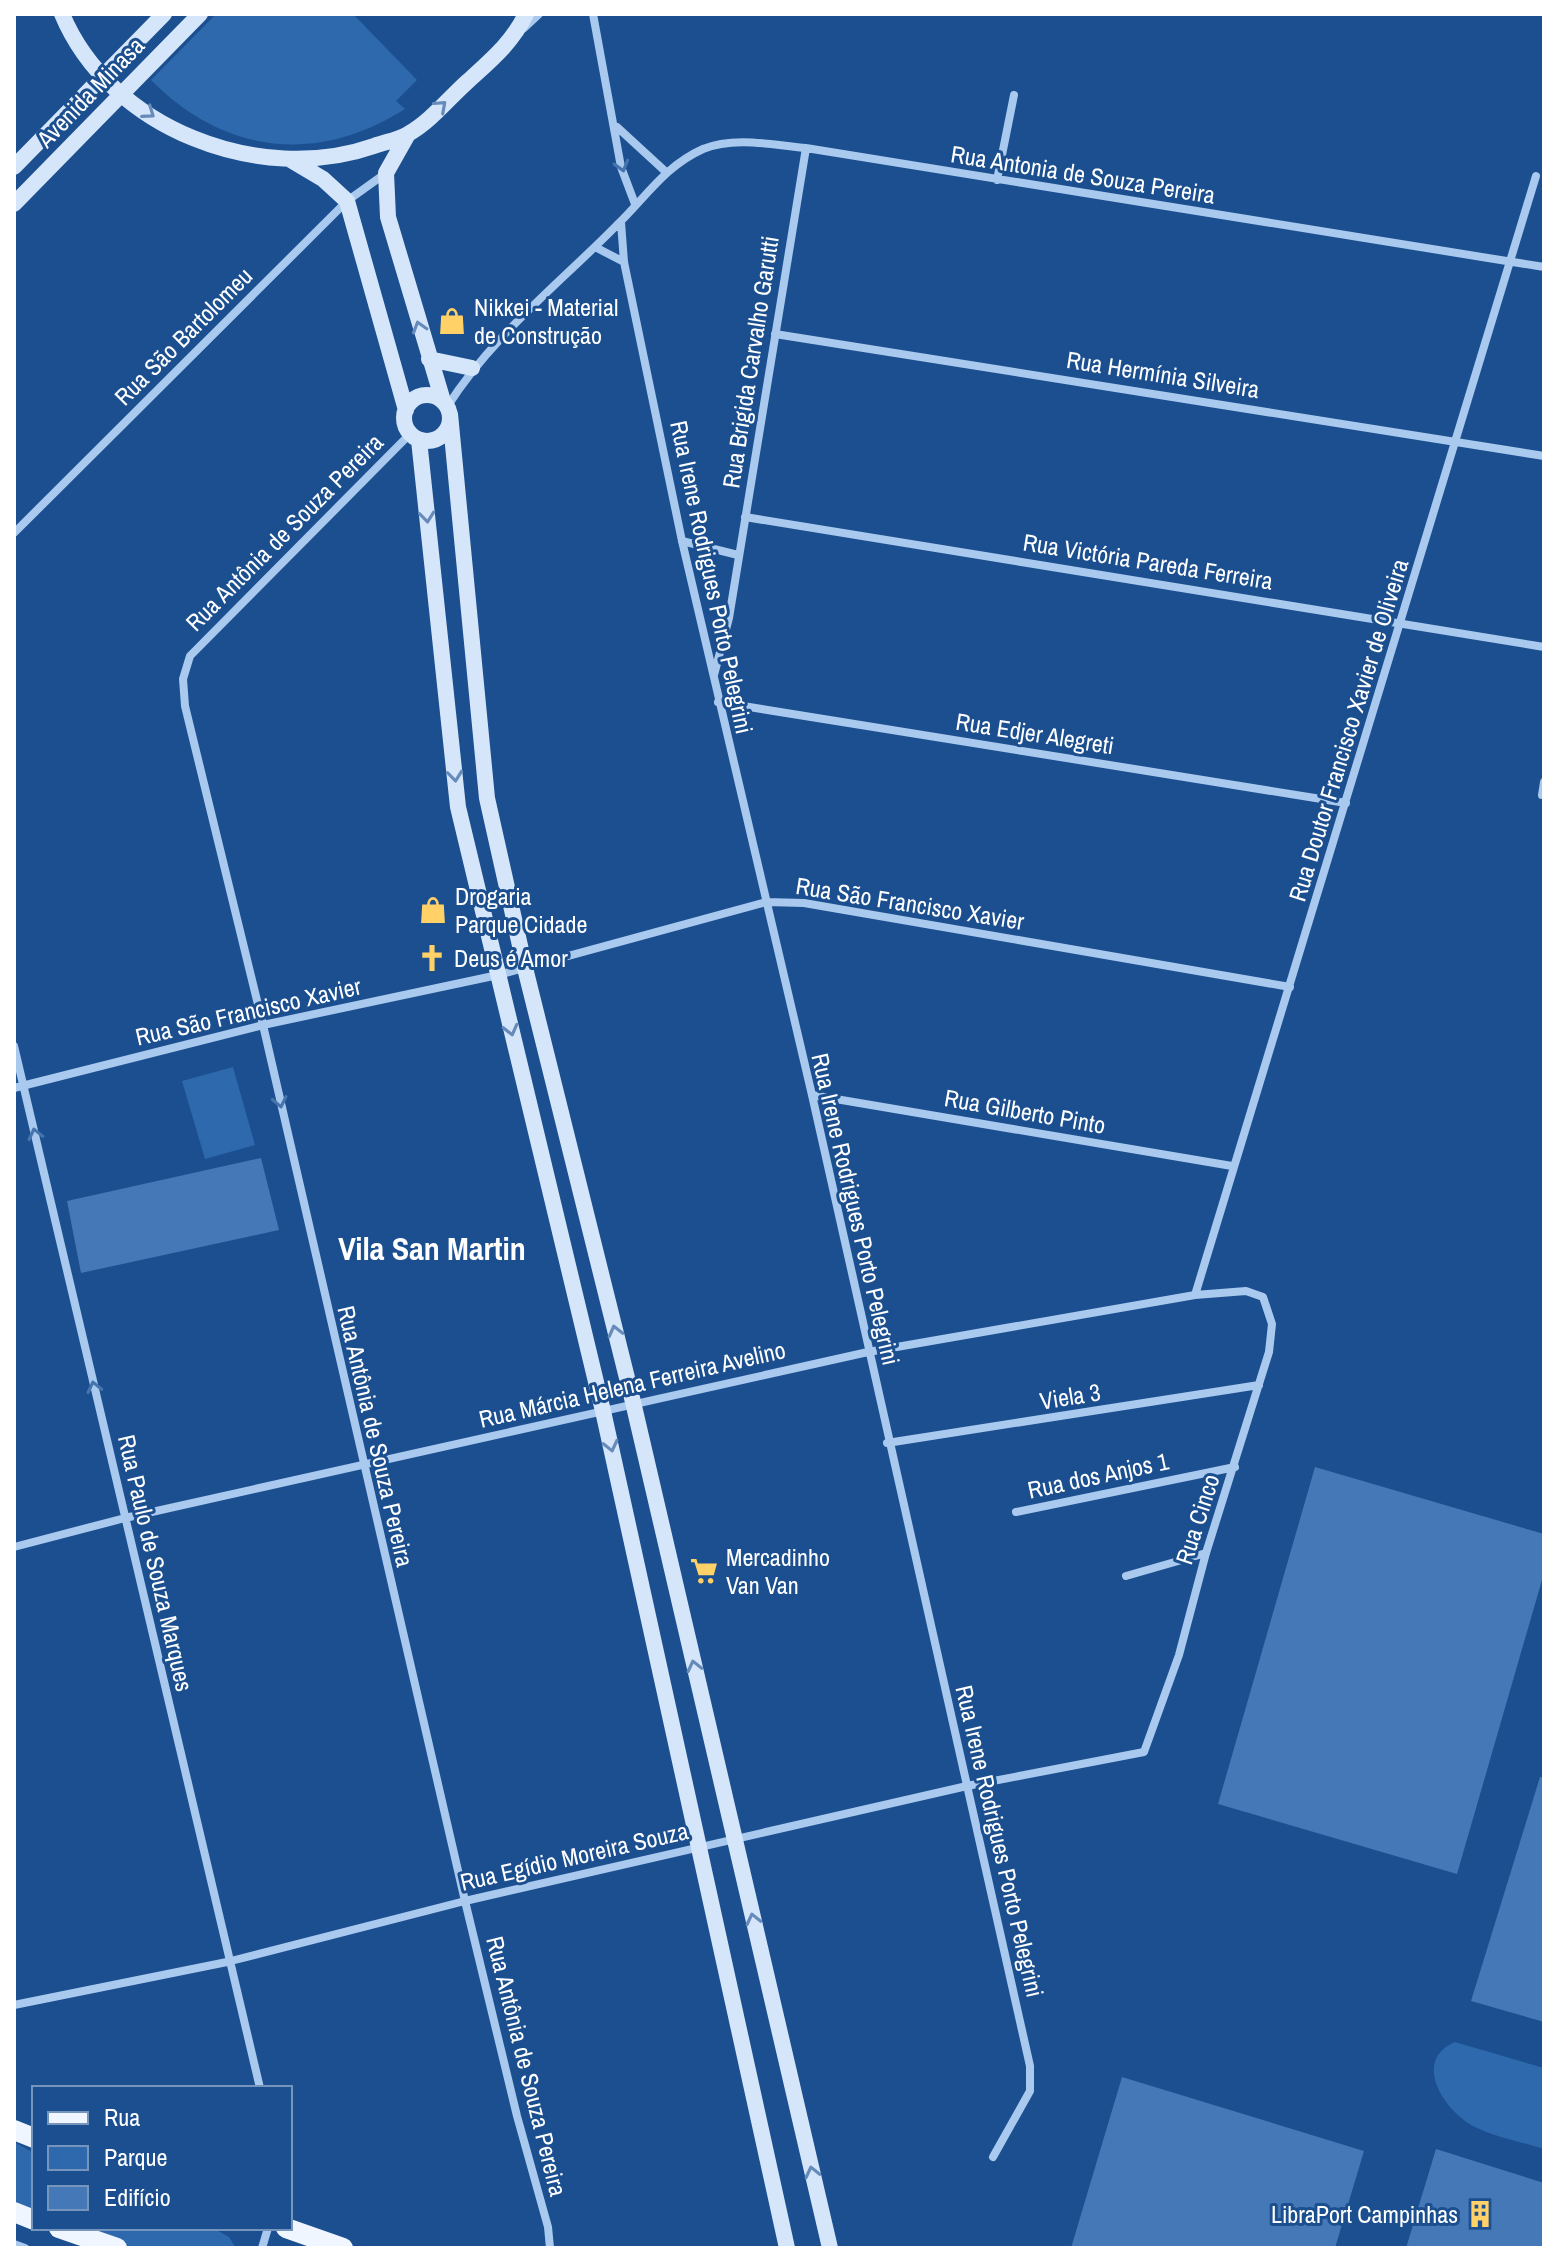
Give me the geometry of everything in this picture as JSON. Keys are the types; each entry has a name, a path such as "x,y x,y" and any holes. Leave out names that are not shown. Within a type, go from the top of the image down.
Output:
{"main road":[{"path":"62,14 103,76 121,94 172,129 229,152 291,160 351,154 408,134"},
{"name":"Avenida Minasa","path":"14,167 164,14"},
{"name":"Avenida Minasa","path":"14,204 200,14"},
{"path":"526,14 515,37 408,134 386,173 388,217 429,359 447,408 487,798 525,968 633,1402 830,2248"},
{"path":"291,160 323,179 347,201 406,410 406,426 415,437 427,441 442,436 447,408"},
{"path":"429,359 472,368"},
{"path":"406,410 422,396 447,408"},
{"path":"415,437 458,807 603,1411 787,2248"},
{"path":"65,2230 117,2248"},
{"path":"292,2230 343,2248"}],"street":[{"path":"515,37 539,14"},
{"path":"447,408 472,368 621,222 635,204 621,167 616,126 593,14"},
{"path":"997,180 1014,95"},
{"path":"616,126 666,172"},
{"name":"Rua Antonia de Souza Pereira","path":"635,204 666,172 707,148 744,142 806,148 1544,267"},
{"name":"Rua Brigida Carvalho Garutti","path":"713,677 729,618 806,148"},
{"name":"Rua São Bartolomeu","path":"14,533 347,201 386,173"},
{"name":"Rua Doutor Francisco Xavier de Oliveira","path":"1195,1295 1232,1166 1403,623 1536,176"},
{"name":"Rua Irene Rodrigues Porto Pelegrini","path":"621,222 624,262 682,541 812,1095 887,1443 1030,2066 1030,2091 993,2157"},
{"path":"595,247 624,262"},
{"name":"Rua Hermínia Silveira","path":"775,334 1544,456"},
{"name":"Rua Antônia de Souza Pereira","path":"415,437 190,656 183,679 185,706 263,1025 362,1467 517,2116 548,2227 550,2248"},
{"name":"Rua Victória Pareda Ferreira","path":"745,517 1544,647"},
{"path":"682,541 738,555"},
{"name":"Rua Edjer Alegreti","path":"718,702 1346,803"},
{"path":"1542,795 1544,782"},
{"name":"Rua São Francisco Xavier","path":"19,1087 263,1025 498,975 766,902 804,903 1290,987"},
{"name":"Rua Paulo de Souza Marques","path":"14,1046 19,1087 125,1518 227,1962 259,2086"},
{"name":"Rua Gilberto Pinto","path":"812,1095 1232,1166"},
{"name":"Rua Márcia Helena Ferreira Avelino","path":"14,1547 125,1518 362,1467 633,1402 868,1352 1195,1295 1246,1291 1263,1297"},
{"name":"Rua Cinco","path":"1144,1752 1179,1655 1206,1553 1259,1385 1272,1324 1263,1297"},
{"name":"Viela 3","path":"887,1443 1259,1385"},
{"name":"Rua dos Anjos 1","path":"1016,1512 1235,1467"},
{"path":"1126,1576 1206,1553"},
{"name":"Rua Egídio Moreira Souza","path":"14,2005 227,1962 465,1901 967,1786 1144,1752"},
{"path":"14,2244 25,2248"}],"green space":[{"path":"216,14 353,14 417,80 396,101 405,109 372,127 338,138 305,144 272,143 240,136 209,124 179,105 151,80"},
{"path":"233,1067 255,1145 205,1159 182,1081"},
{"path":"1455,2042 1544,2068 1544,2149 1477,2128 1454,2111 1445,2100 1434,2074 1435,2061 1442,2051"},
{"path":"14,2142 32,2152 32,2213 14,2207"},
{"path":"81,2230 217,2230 229,2237 236,2248 134,2248"}],"building":[{"path":"261,1158 279,1230 81,1273 67,1201"},
{"path":"1315,1467 1544,1534 1544,1573 1457,1874 1218,1804"},
{"path":"1540,1777 1544,1777 1544,2022 1471,2001"},
{"path":"1122,2077 1364,2151 1335,2248 1071,2248"},
{"name":"LibraPort Campinhas","path":"1436,2149 1544,2183 1544,2248 1406,2248"}],"place":[{"name":"Nikkei - Material de Construção","path":"452,321"},
{"name":"Drogaria Parque Cidade","path":"433,910"},
{"name":"Deus é Amor","path":"432,958"},
{"name":"Mercadinho Van Van","path":"704,1571"},
{"name":"LibraPort Campinhas","path":"1480,2214"}],"district":[{"name":"Vila San Martin","path":"432,1248"}]}
